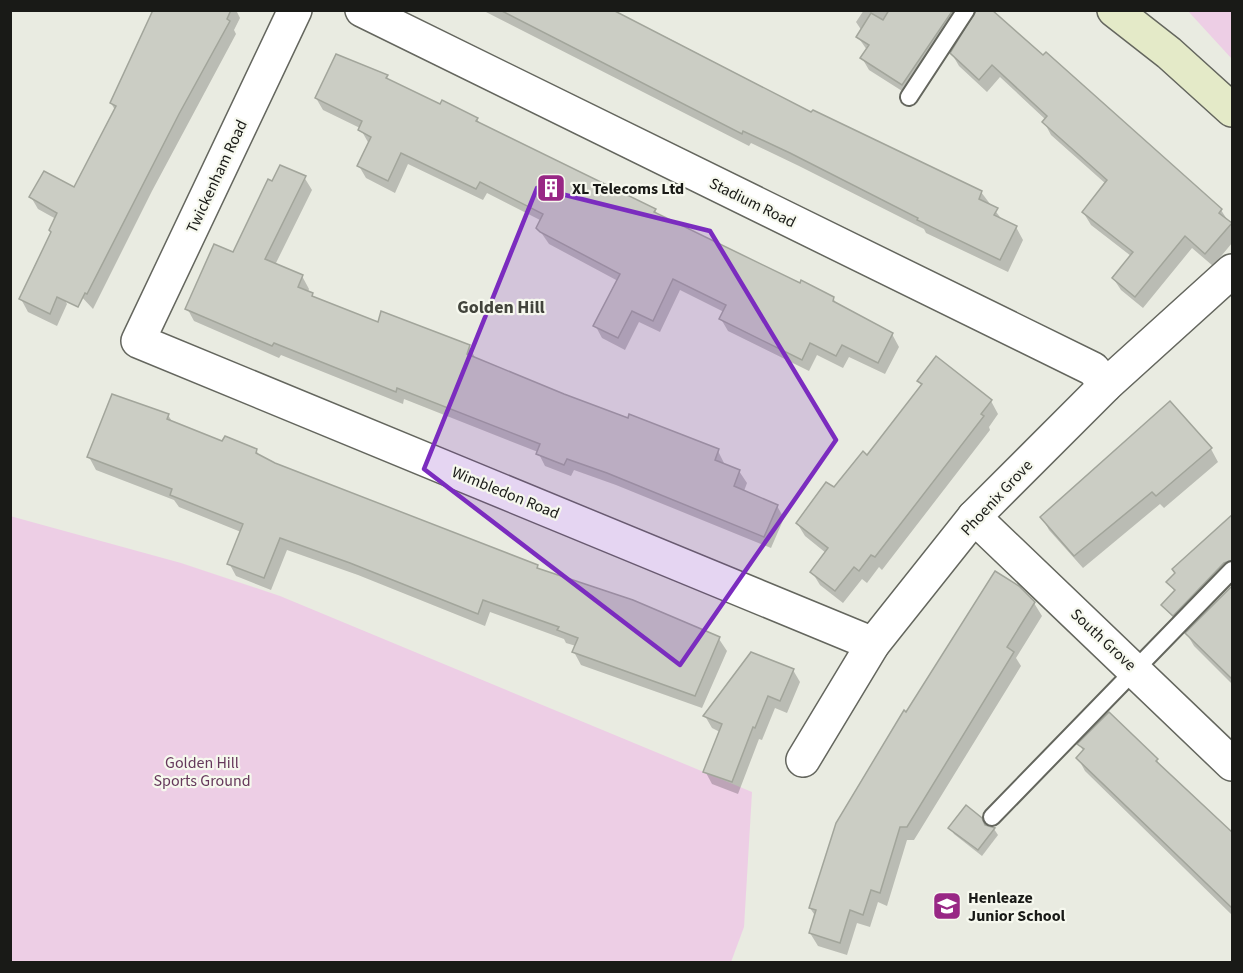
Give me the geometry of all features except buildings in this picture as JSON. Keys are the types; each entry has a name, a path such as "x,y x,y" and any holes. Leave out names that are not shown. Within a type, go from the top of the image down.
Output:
{"main road":[{"path":"1125,14 1233,110"}],"street":[{"name":"Twickenham Road","path":"138,341 295,10"},
{"name":"Stadium Road","path":"362,10 1094,369 1106,385"},
{"name":"Phoenix Grove","path":"803,760 873,644 974,517 1106,385 1233,272"},
{"name":"Wimbledon Road","path":"138,341 873,644"},
{"name":"South Grove","path":"974,517 1233,764"}],"lane":[{"path":"909,97 966,10"},
{"path":"992,817 1233,570"}],"highlighted area":[{"path":"537,188 710,231 836,440 680,665 424,469"}],"green space":[{"path":"1188,11 1232,11 1232,59"},
{"name":"Golden Hill Sports Ground","path":"10,516 181,563 280,596 752,792 744,927 731,962 11,962"}],"place":[{"name":"XL Telecoms Ltd","path":"551,188"},
{"name":"Henleaze Junior School","path":"947,906"}],"district":[{"name":"Golden Hill","path":"501,307"}]}
